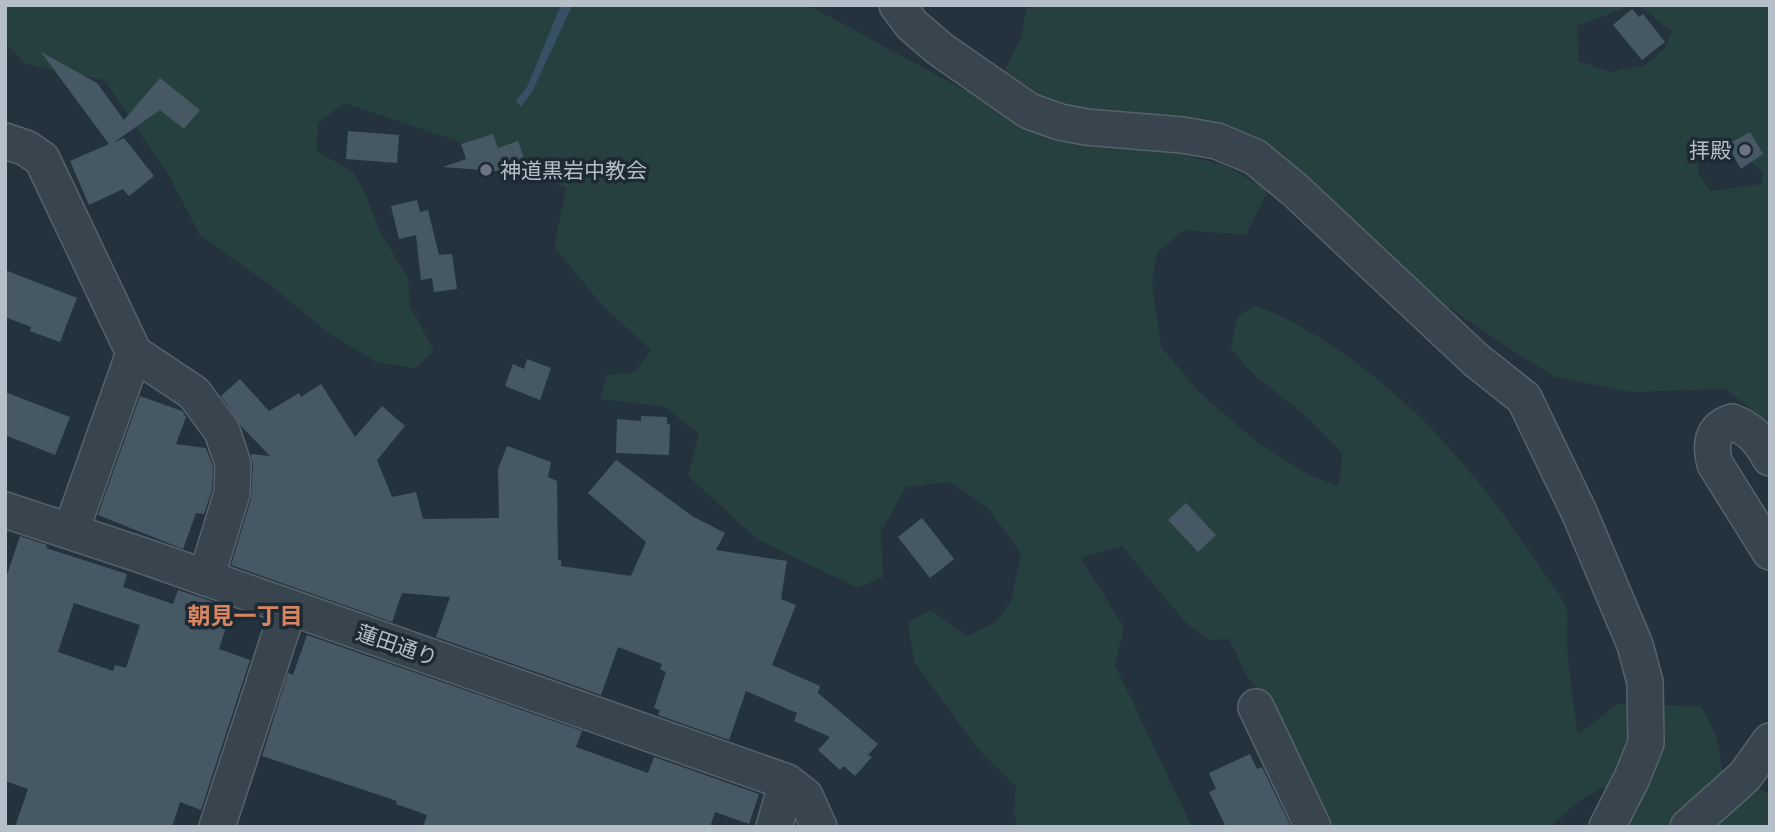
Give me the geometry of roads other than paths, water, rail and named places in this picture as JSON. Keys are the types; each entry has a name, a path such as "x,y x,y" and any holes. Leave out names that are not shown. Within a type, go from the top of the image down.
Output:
{"street":[{"path":"897,5 912,25 940,49 1029,111 1060,122 1086,127 1182,135 1217,141 1255,157 1295,190 1476,360 1524,398 1579,512 1635,645 1645,682 1646,743 1607,827"},
{"path":"5,141 26,148 42,159 134,353 194,393 222,431 233,464 232,493 206,578"},
{"path":"71,531 134,353"},
{"path":"1770,458 1759,439 1745,427 1732,422 1723,425 1714,435 1711,448 1715,464 1770,552"},
{"name":"蓮田通り","path":"5,510 788,782"},
{"path":"217,827 289,607"},
{"path":"1256,707 1313,827"},
{"path":"1688,827 1745,776 1770,741"},
{"path":"774,827 788,782 806,796 819,827"}],"water":[{"path":"561,5 571,5 571,8 532,92 521,107 516,101 527,87"}],"place":[{"name":"拝殿","path":"1745,150"},
{"name":"神道黒岩中教会","path":"486,170"}],"district":[{"name":"朝見一丁目","path":"245,616"}]}
